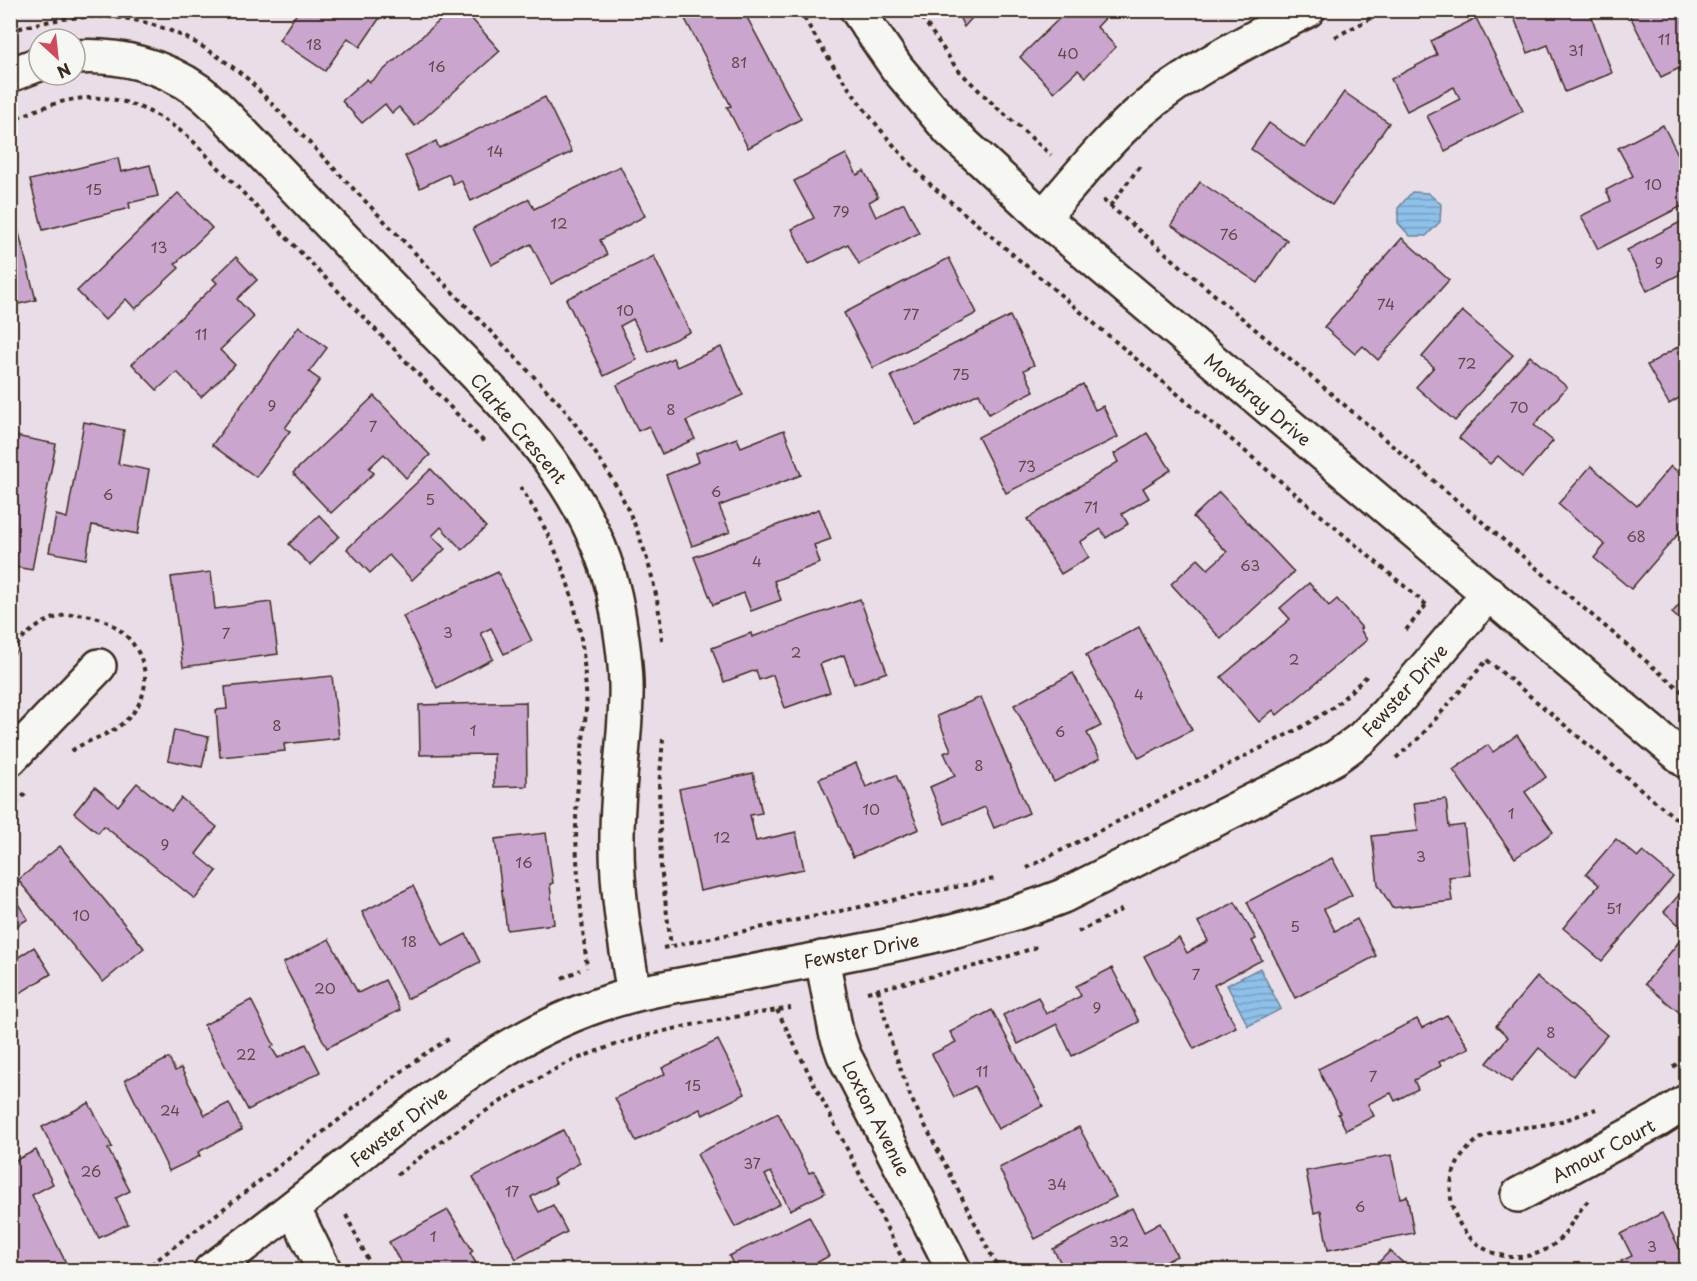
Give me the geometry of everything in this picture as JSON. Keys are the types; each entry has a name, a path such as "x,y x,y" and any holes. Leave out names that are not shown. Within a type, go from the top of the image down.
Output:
{"street":[{"name":"Mowbray Drive","path":"857,10 897,68 950,131 1043,217 1686,761"},
{"path":"1043,217 1111,139 1167,90 1207,64 1308,10"},
{"name":"Clarke Crescent","path":"87,57 114,57 139,63 170,74 199,91 492,391 551,460 574,495 593,531 608,569 617,608 623,652 626,695 618,799 617,875 634,994"},
{"path":"10,75 27,69"},
{"name":"Fewster Drive","path":"211,1270 293,1208 422,1104 473,1070 569,1016 634,994 976,926 1026,911 1073,891 1306,774 1336,757 1362,738 1386,714 1489,593"},
{"path":"10,759 99,666"},
{"name":"Loxton Avenue","path":"822,958 836,1032 844,1055 954,1270"},
{"name":"Amour Court","path":"1518,1195 1658,1120 1686,1102"},
{"path":"293,1208 324,1270"}],"path":[{"path":"800,10 834,66 888,138 932,186 1431,609"},
{"path":"917,10 957,69 1053,157"},
{"path":"1326,41 1387,10"},
{"path":"10,122 63,100 86,97 112,99 133,104 171,123 190,138 489,447"},
{"path":"1110,206 1144,161"},
{"path":"1101,197 1686,695"},
{"path":"518,484 537,512 555,550 574,602 584,651 587,708 579,764 576,822 577,873 587,968"},
{"path":"1404,632 1426,605"},
{"path":"1482,655 1686,827"},
{"path":"1025,868 1300,728 1334,707 1374,669"},
{"path":"663,948 997,878"},
{"path":"878,989 891,1042 911,1098 999,1270"},
{"path":"391,1180 480,1113 580,1057 621,1042 660,1032 791,1008"},
{"path":"777,1010 908,1270"},
{"path":"340,1219 355,1208"},
{"path":"346,1215 374,1270"}],"water":[{"path":"1412,192 1428,193 1441,204 1440,222 1426,236 1410,236 1398,223 1398,208"},
{"path":"1260,968 1281,1009 1248,1026 1227,985"}],"building":[{"path":"299,10 306,14 309,10 385,10 360,47 348,38 325,71 279,40"},
{"path":"452,10 464,10 500,51 415,126 399,107 392,113 385,104 362,123 342,101 367,79 370,82"},
{"path":"696,10 743,10 801,119 748,148 727,107 731,106 684,17"},
{"path":"956,10 979,10 964,27"},
{"path":"1068,10 1113,10 1097,27 1116,47 1085,77 1078,70 1054,92 1020,57"},
{"path":"1511,10 1589,10 1612,73 1565,92 1548,45 1528,53"},
{"path":"1627,10 1686,10 1686,65 1661,77"},
{"path":"1476,18 1523,111 1445,151 1427,116 1460,99 1454,87 1407,111 1391,79 1437,55 1431,41"},
{"path":"1344,92 1389,123 1332,205 1251,149 1269,123 1305,148"},
{"path":"545,97 572,152 471,201 461,180 453,184 449,174 420,188 405,156 436,141 439,148"},
{"path":"1663,125 1681,160 1686,157 1686,204 1598,249 1581,216 1611,201 1606,190 1633,176 1618,148"},
{"path":"846,154 857,175 864,171 878,197 869,202 876,217 904,203 919,233 859,264 848,244 809,264 792,229 814,218 794,181"},
{"path":"118,158 121,172 150,165 158,196 129,203 130,208 43,230 30,180"},
{"path":"620,166 645,216 600,240 607,255 551,284 531,244 491,265 473,228 529,199 534,209"},
{"path":"1200,182 1287,240 1258,283 1171,225"},
{"path":"178,193 212,228 175,264 179,268 135,309 126,299 105,320 77,291"},
{"path":"10,198 36,300 10,306"},
{"path":"1686,219 1686,276 1684,272 1647,291 1627,250"},
{"path":"1402,238 1449,280 1378,360 1363,346 1355,354 1324,327"},
{"path":"654,256 690,332 649,352 633,319 620,326 637,360 604,376 566,299"},
{"path":"236,257 257,280 237,299 254,317 220,350 235,365 201,397 177,372 157,390 132,364 217,283 213,279"},
{"path":"949,258 977,313 873,368 844,313"},
{"path":"1462,311 1513,355 1455,421 1416,387 1434,367 1422,357"},
{"path":"1010,316 1034,365 1024,370 1034,391 989,414 979,393 916,425 891,376"},
{"path":"299,326 327,348 309,372 320,380 285,428 290,431 256,477 212,445"},
{"path":"1686,342 1686,394 1669,404 1647,365"},
{"path":"721,347 743,395 686,421 695,439 662,454 649,426 638,431 617,385 673,358 677,367"},
{"path":"1530,356 1567,387 1534,425 1553,441 1522,477 1498,456 1490,464 1459,438"},
{"path":"1083,384 1095,410 1103,406 1118,437 1006,493 978,437"},
{"path":"374,396 430,455 406,478 384,454 369,468 374,473 331,513 293,473"},
{"path":"84,422 124,430 118,464 149,470 138,534 92,525 86,559 49,552 56,515 67,518"},
{"path":"784,430 801,475 719,506 730,532 692,546 666,475 699,462 696,453 737,438 741,447"},
{"path":"1147,433 1171,470 1143,488 1149,498 1122,514 1128,524 1106,538 1101,529 1080,542 1089,557 1061,574 1027,519 1118,462 1114,454"},
{"path":"10,435 56,444 32,570 10,566"},
{"path":"1591,466 1637,506 1671,466 1686,479 1686,525 1631,589 1594,558 1605,545 1558,504"},
{"path":"431,469 486,527 462,550 441,527 432,536 445,549 412,580 389,555 370,573 347,549"},
{"path":"1219,492 1294,572 1221,639 1171,584 1198,559 1208,569 1227,552 1193,517"},
{"path":"819,509 831,539 814,545 820,563 774,581 781,600 751,611 744,593 713,605 694,557"},
{"path":"319,515 339,536 310,565 289,544"},
{"path":"211,572 215,609 271,602 278,654 183,667 171,577"},
{"path":"498,572 532,641 504,654 491,628 481,633 493,659 437,688 403,616"},
{"path":"1309,583 1329,606 1337,599 1362,628 1360,629 1367,640 1277,715 1273,710 1259,722 1221,677 1290,619 1280,608"},
{"path":"1686,597 1686,625 1672,613"},
{"path":"860,599 887,672 854,684 844,655 820,664 830,692 785,708 773,675 759,680 756,670 724,682 712,648 751,633 752,637"},
{"path":"1139,627 1192,730 1139,758 1086,655"},
{"path":"1073,673 1101,726 1087,733 1100,758 1054,782 1014,705"},
{"path":"332,676 339,738 284,744 285,751 220,757 216,710 227,709 225,687"},
{"path":"981,697 1029,813 994,828 985,807 945,824 930,787 955,776 944,753 951,750 937,716"},
{"path":"526,702 527,786 494,787 494,754 420,755 419,705"},
{"path":"174,730 209,737 202,767 168,760"},
{"path":"1517,735 1546,777 1525,792 1553,832 1515,858 1453,770 1488,745 1493,752"},
{"path":"856,763 866,787 896,775 919,829 853,857 819,779"},
{"path":"753,773 762,813 750,815 756,841 796,832 804,869 700,891 679,789"},
{"path":"137,783 171,811 181,798 217,827 196,854 217,871 195,899 104,826 98,833 74,813 95,787 118,806"},
{"path":"1446,799 1449,827 1464,825 1470,875 1449,877 1452,901 1392,908 1378,884 1372,836 1418,831 1414,803"},
{"path":"546,833 553,883 550,884 554,924 507,930 495,839"},
{"path":"1616,839 1638,857 1643,852 1673,877 1602,961 1563,928 1599,885 1586,874"},
{"path":"60,846 144,948 103,982 18,880"},
{"path":"1332,858 1352,895 1324,909 1335,931 1357,919 1376,956 1295,998 1247,902"},
{"path":"413,886 443,946 466,934 480,962 407,999 362,912"},
{"path":"1686,889 1686,931 1664,912"},
{"path":"10,892 28,919 10,930"},
{"path":"1235,902 1256,939 1252,941 1262,960 1214,985 1236,1027 1194,1049 1144,956 1179,938 1187,953 1208,941 1198,922"},
{"path":"1686,933 1686,1018 1645,984"},
{"path":"329,939 358,993 385,980 400,1010 327,1048 283,963"},
{"path":"34,947 51,974 10,999 10,948 17,958"},
{"path":"1112,968 1139,1022 1072,1056 1057,1024 1018,1044 1003,1015 1038,997 1046,1014 1081,996 1076,986"},
{"path":"1537,977 1607,1035 1573,1076 1539,1048 1511,1082 1487,1063 1508,1037 1496,1026"},
{"path":"251,1000 274,1045 271,1047 278,1058 306,1044 320,1072 248,1110 204,1025"},
{"path":"992,1010 1043,1106 998,1129 975,1086 954,1097 932,1054 956,1042 950,1032"},
{"path":"1447,1015 1469,1048 1439,1062 1441,1066 1414,1080 1418,1089 1395,1101 1391,1093 1368,1104 1374,1116 1346,1130 1318,1069 1417,1019 1422,1028"},
{"path":"718,1040 745,1094 703,1115 700,1109 636,1141 615,1098 665,1074 662,1068"},
{"path":"169,1058 175,1071 181,1068 205,1115 229,1103 242,1130 198,1152 200,1156 169,1171 125,1080"},
{"path":"89,1103 112,1147 108,1149 130,1191 116,1198 128,1224 99,1238 42,1127"},
{"path":"778,1113 809,1173 814,1171 825,1193 790,1210 771,1172 765,1175 780,1204 735,1227 697,1154"},
{"path":"1079,1127 1116,1197 1035,1239 999,1168"},
{"path":"563,1130 580,1163 553,1178 556,1183 531,1197 539,1212 553,1205 567,1232 516,1259 473,1177"},
{"path":"36,1150 53,1184 32,1195 67,1265 56,1270 10,1270 10,1163"},
{"path":"1391,1155 1400,1198 1407,1196 1414,1233 1328,1250 1321,1211 1314,1213 1306,1171"},
{"path":"1132,1208 1144,1232 1160,1223 1177,1256 1150,1270 1065,1270 1053,1249"},
{"path":"448,1210 473,1251 470,1253 480,1270 405,1270 389,1242"},
{"path":"1662,1213 1686,1262 1686,1270 1625,1270 1621,1261 1632,1256 1621,1234"},
{"path":"809,1216 829,1256 806,1270 736,1270 729,1256"},
{"path":"1390,1251 1411,1270 1371,1270"},
{"path":"1420,1262 1429,1270 1412,1270"}]}
